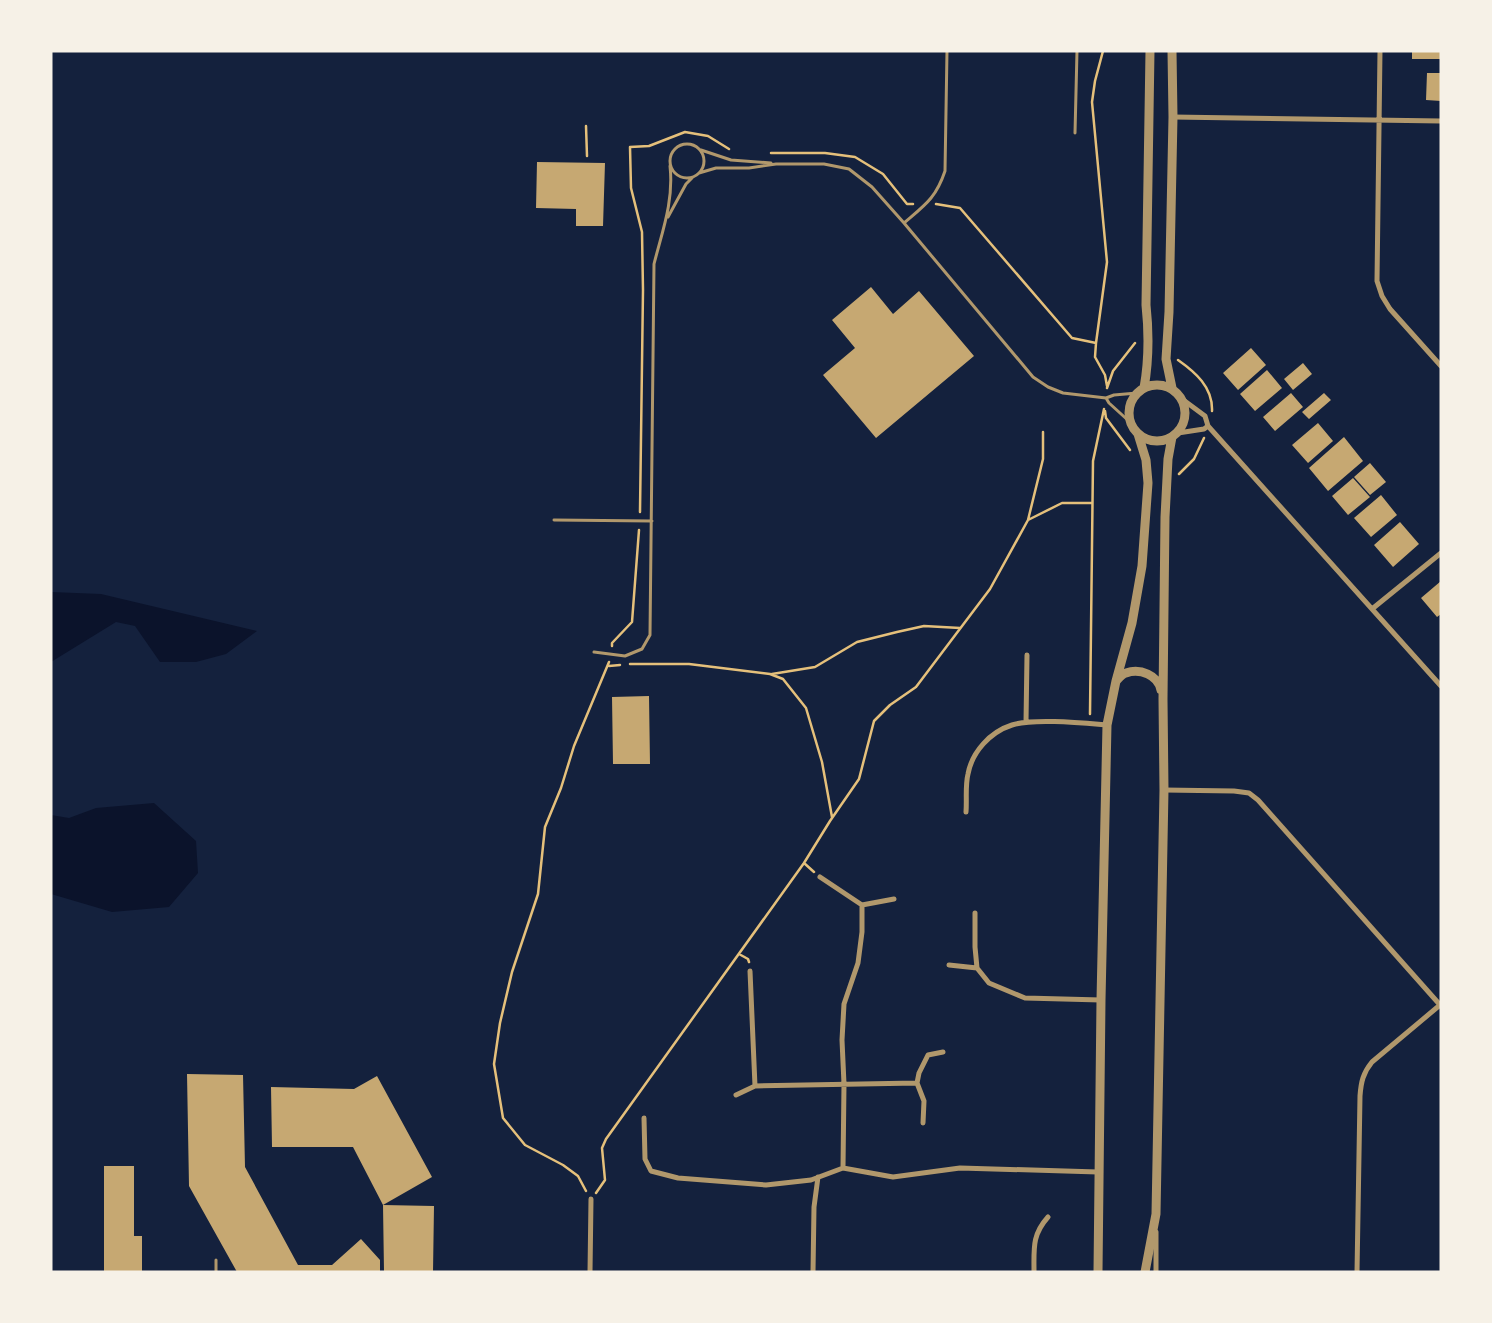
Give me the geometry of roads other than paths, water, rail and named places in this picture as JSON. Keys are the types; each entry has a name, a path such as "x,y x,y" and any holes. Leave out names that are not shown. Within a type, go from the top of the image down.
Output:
{"street":[{"path":"1098,1272 1098,1172 1107,725 1116,681 1132,623 1142,566 1148,483 1146,460 1138,434 1131,423 1129,410 1133,398 1140,390 1148,359 1149,327 1146,305 1150,51"},
{"path":"1172,51 1173,117 1169,312 1166,359 1172,388 1182,399 1203,413 1208,426 1441,686"},
{"path":"1380,51 1377,281 1382,296 1390,309 1441,366"},
{"path":"1173,117 1441,121"},
{"path":"1140,390 1158,384 1172,388"},
{"path":"1156,1272 1164,790 1165,517 1168,459 1175,435 1185,420 1185,405 1182,399"},
{"path":"1138,434 1151,441 1158,441 1175,435 1204,429 1208,426"},
{"path":"1372,609 1441,553"},
{"path":"1026,722 1027,655"},
{"path":"1116,681 1125,673 1149,674 1156,678 1163,699"},
{"path":"966,812 967,775 974,757 998,730 1012,724 1026,722 1107,725"},
{"path":"1164,790 1234,791 1249,793 1258,800 1440,1006 1372,1062 1364,1072 1360,1084 1357,1272"},
{"path":"820,877 862,905 894,899"},
{"path":"843,1168 844,1084 842,1040 844,1004 858,964 862,932 862,905"},
{"path":"975,913 977,968 989,983 1024,998 1101,1000"},
{"path":"949,965 977,968"},
{"path":"750,971 755,1086"},
{"path":"923,1123 924,1101 917,1083 919,1073 928,1055 943,1052"},
{"path":"736,1095 755,1086 917,1083"},
{"path":"644,1118 645,1159 651,1171 678,1178 766,1185 810,1180 843,1168 893,1177 960,1168 1098,1172"},
{"path":"813,1272 814,1207 818,1177"},
{"path":"590,1272 591,1199"},
{"path":"1145,1272 1156,1214"},
{"path":"1034,1272 1034,1248 1038,1228 1048,1217"}],"lane":[{"path":"904,223 928,202 940,188 945,171 947,51"},
{"path":"1075,133 1077,51"},
{"path":"594,652 624,656 642,649 650,635 654,264 666,220 671,188 670,155 678,146 690,144 700,150 731,160 776,164 824,164 849,169 872,187 904,223 1033,377 1048,387 1063,393 1106,398 1140,390"},
{"path":"699,173 704,164 703,154 700,150"},
{"path":"666,220 686,184 699,173 716,168 749,168 776,164"},
{"path":"670,166 676,175 680,177 690,178 695,176"},
{"path":"1106,398 1109,404 1131,423"},
{"path":"554,520 652,521"},
{"path":"216,1260 216,1272"}],"water":[{"path":"51,592 101,594 257,631 226,654 196,662 160,662 135,626 116,622 51,662"},
{"path":"154,803 196,841 198,873 169,907 112,912 51,894 51,815 69,818 96,808"}]}
